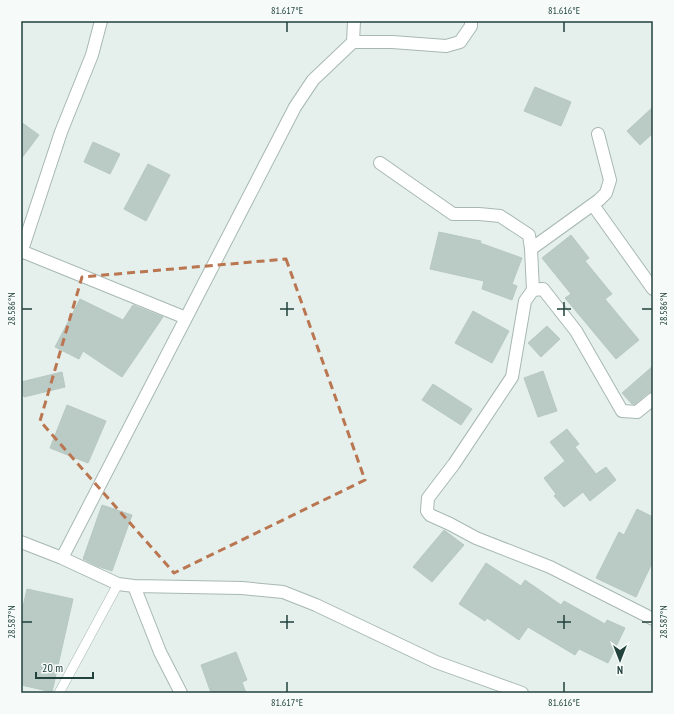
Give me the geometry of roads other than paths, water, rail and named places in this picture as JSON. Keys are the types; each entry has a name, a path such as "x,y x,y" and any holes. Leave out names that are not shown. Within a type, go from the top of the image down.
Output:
{"street":[{"path":"101,21 92,55 61,132 21,252 186,318"},
{"path":"353,42 354,21"},
{"path":"62,558 295,107 313,80 353,42 392,42 446,46 460,42 471,26 471,21"},
{"path":"531,249 600,200 606,193 610,180 598,134"},
{"path":"380,163 453,214 500,216 529,235 531,249 532,290 525,301 512,377 454,464 428,498 427,511 476,538 550,567 653,618"},
{"path":"593,205 653,289"},
{"path":"532,290 543,289 576,331 622,411 637,412 653,399"},
{"path":"21,542 62,558 118,584 134,586 242,588 283,592 316,605 436,662 522,693"},
{"path":"134,586 160,652 181,693"}],"lane":[{"path":"59,693 118,584"}]}
